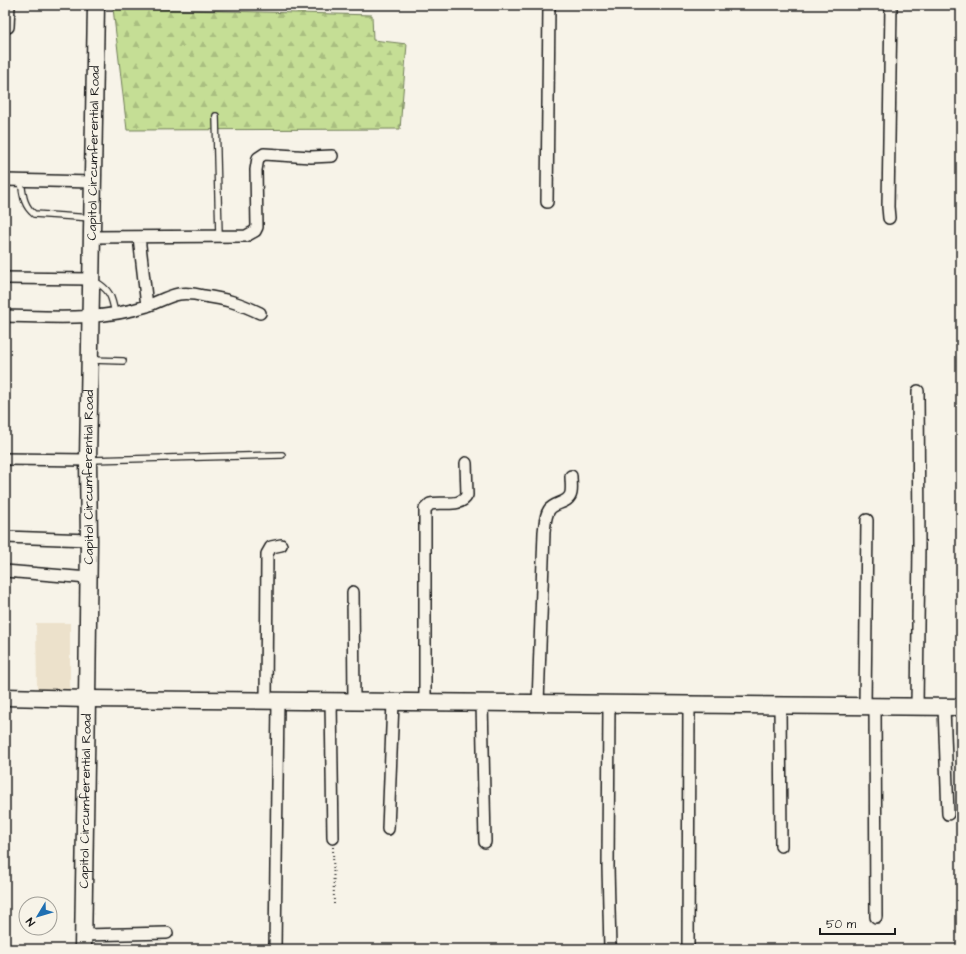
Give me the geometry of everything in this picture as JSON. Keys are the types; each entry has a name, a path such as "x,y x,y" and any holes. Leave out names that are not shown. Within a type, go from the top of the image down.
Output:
{"street":[{"path":"8,27 9,5"},
{"name":"Capitol Circumferential Road","path":"83,942 89,540 89,360 96,5"},
{"path":"546,202 549,5"},
{"path":"889,218 891,5"},
{"path":"91,236 246,236 255,231 257,227 258,208 256,170 258,158 261,155 269,154 311,157 332,156"},
{"path":"5,180 93,182"},
{"path":"140,237 148,306"},
{"path":"5,278 91,279"},
{"path":"5,316 90,318 133,311 180,294 193,294 220,298 240,304 260,313"},
{"path":"917,706 919,545 918,390"},
{"path":"5,459 88,460"},
{"path":"425,702 425,509 430,504 459,502 465,498 467,495 466,463"},
{"path":"538,703 545,524 549,509 569,498 571,493 571,476"},
{"path":"867,520 870,706 876,917"},
{"path":"5,537 89,540"},
{"path":"275,949 272,701 267,554 271,546 281,545"},
{"path":"5,571 88,578"},
{"path":"353,592 354,701"},
{"path":"5,697 272,701 961,707"},
{"path":"331,701 333,838"},
{"path":"388,829 393,702"},
{"path":"482,702 485,842"},
{"path":"609,703 608,867 610,949"},
{"path":"688,949 689,704"},
{"path":"780,705 781,846"},
{"path":"944,707 948,814"},
{"path":"83,942 167,933"}],"lane":[{"path":"216,116 219,236"},
{"path":"21,181 25,202 29,210 34,214 92,218"},
{"path":"91,279 103,286 109,294 116,314"},
{"path":"89,360 123,361"},
{"path":"88,460 282,456"}],"path":[{"path":"333,838 334,904"}],"shaded area":[{"path":"36,623 70,623 70,690 37,690"}],"green space":[{"path":"113,8 372,15 373,40 407,44 400,129 127,130"}]}
